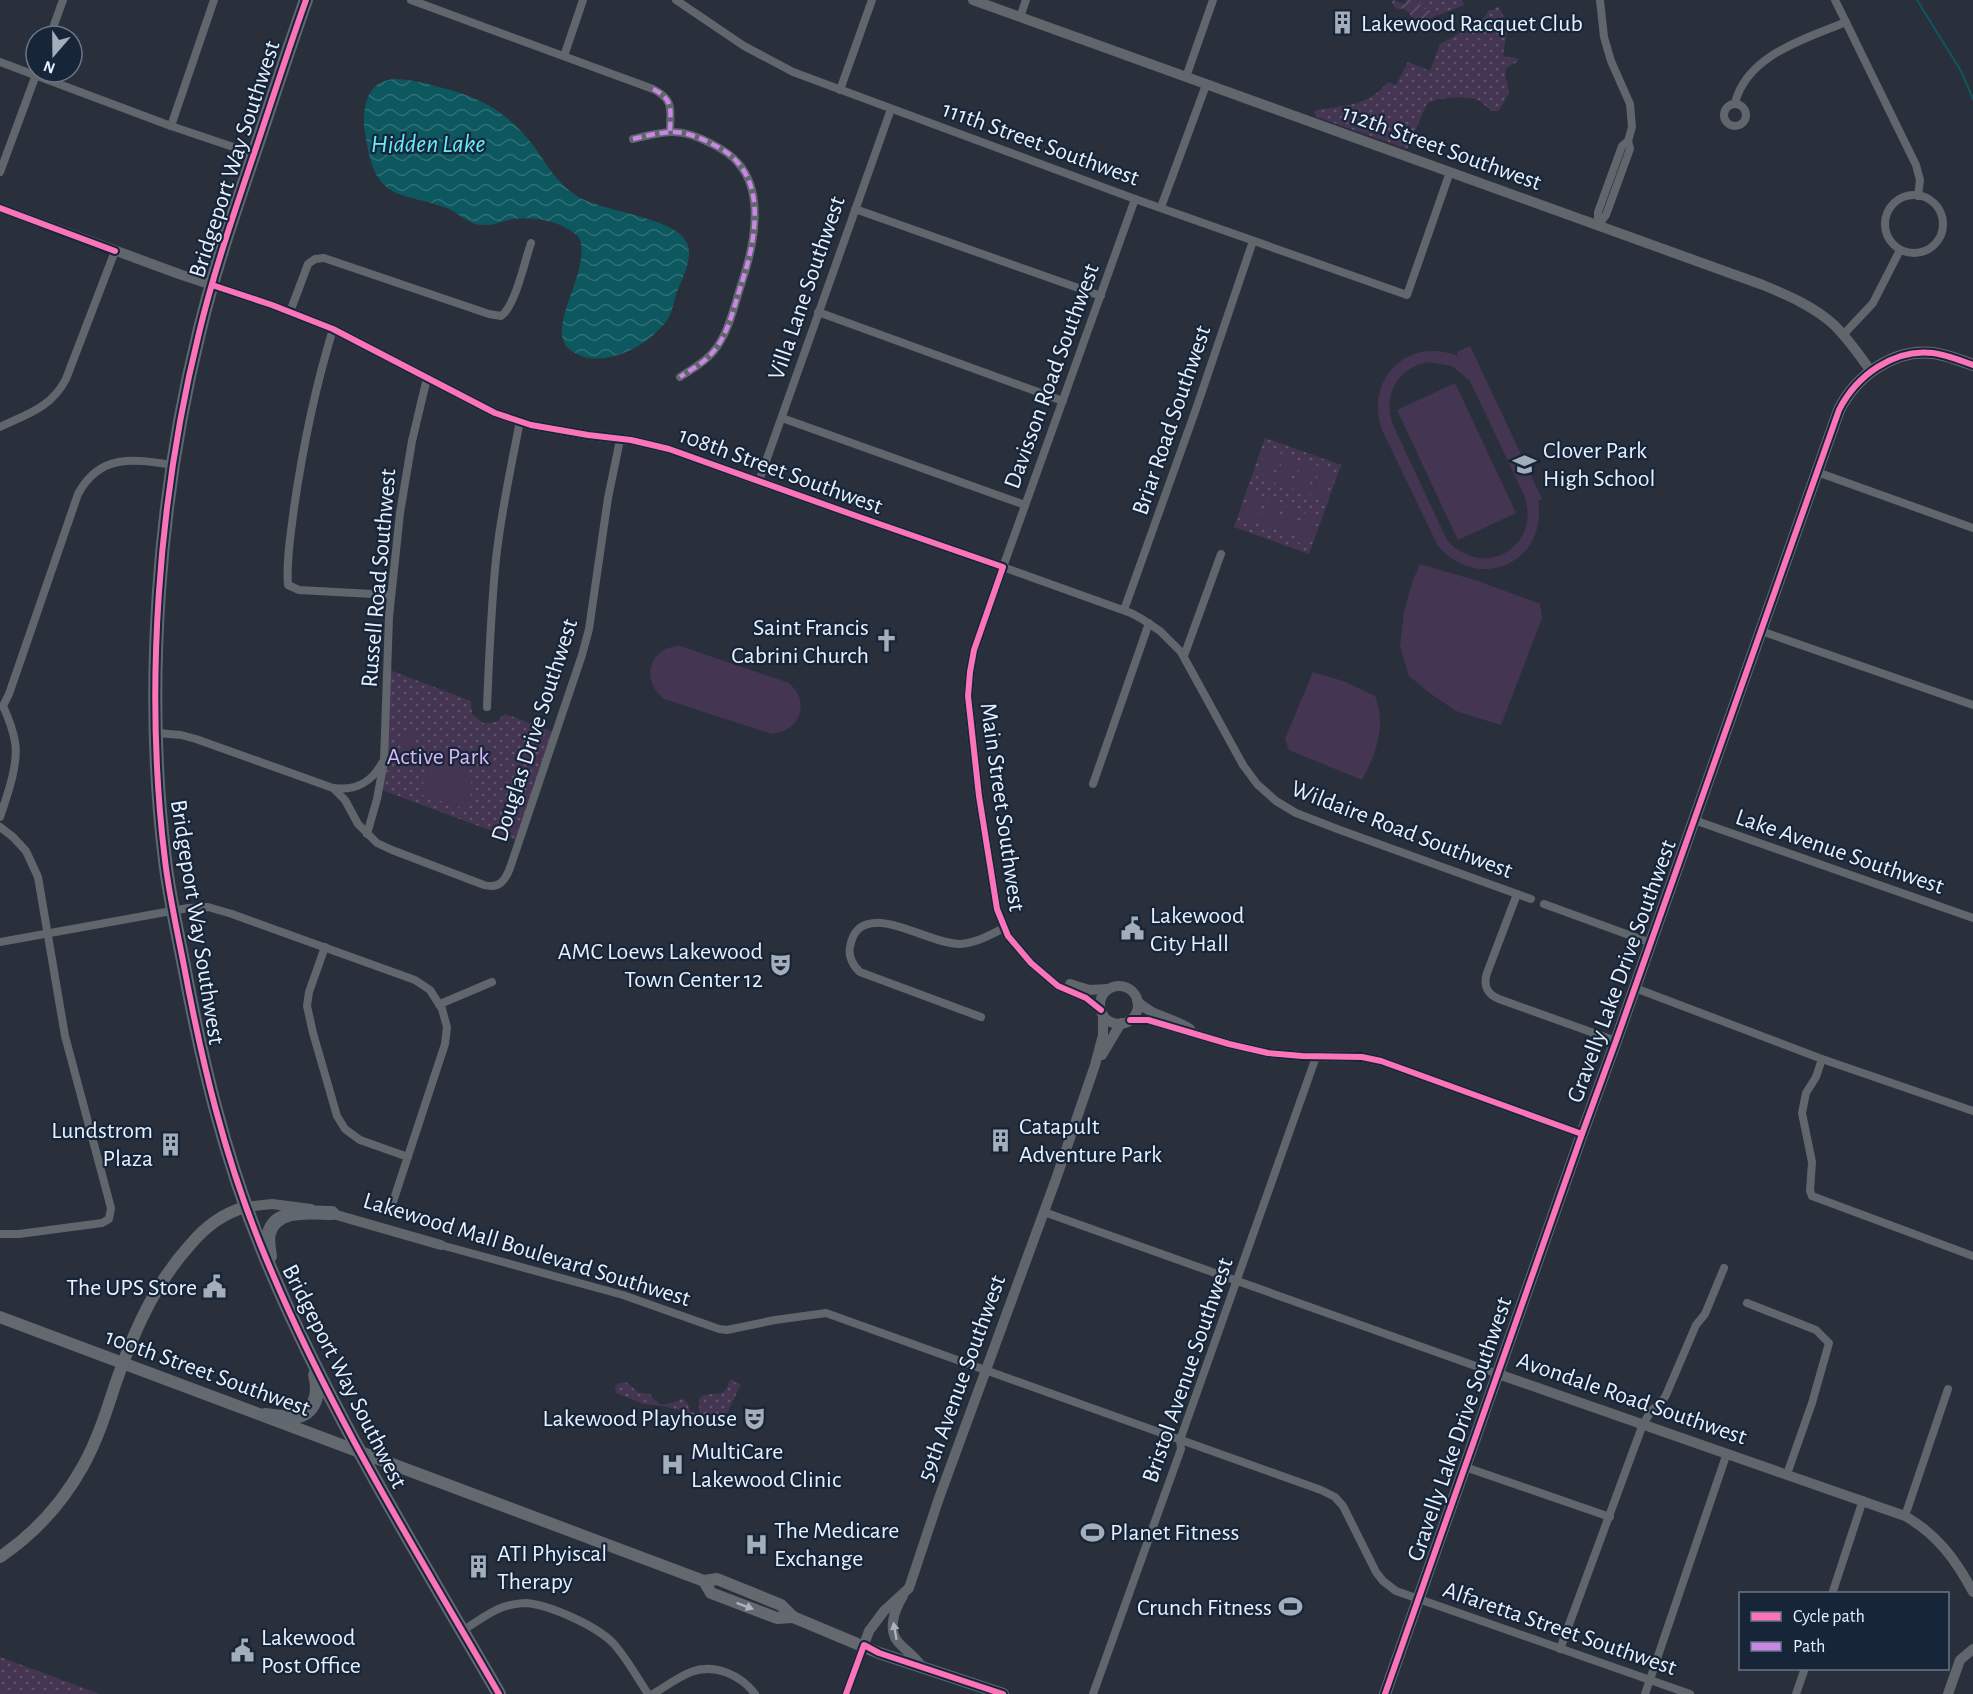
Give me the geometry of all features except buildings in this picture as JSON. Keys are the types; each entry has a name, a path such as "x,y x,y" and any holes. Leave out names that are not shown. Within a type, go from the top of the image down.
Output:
{"main road":[{"name":"Bridgeport Way Southwest","path":"306,0 212,285 191,369 173,465 159,595 156,660 159,798 165,860 206,1076 246,1207 272,1273 309,1355 358,1450 499,1694"},
{"name":"Gravelly Lake Drive Southwest","path":"1385,1694 1844,400 1871,371 1899,356 1922,352 1934,353 1973,365"},
{"path":"0,1557 42,1521 74,1481 98,1435 123,1363 150,1300 176,1261 196,1237 211,1224 227,1214 246,1207"},
{"path":"272,1273 268,1238 269,1231 274,1224 292,1214 332,1213"},
{"name":"100th Street Southwest","path":"0,1317 704,1581 711,1593 777,1618 793,1617 879,1653 1003,1694"},
{"path":"265,1416 294,1417 302,1415 310,1408 314,1402 317,1387 309,1355"}],"street":[{"path":"54,24 63,0"},
{"path":"171,126 214,0"},
{"path":"411,0 653,88 665,95 670,105 670,132"},
{"path":"564,56 583,0"},
{"name":"111th Street Southwest","path":"676,0 763,58 792,72 1135,199 1407,295 1450,172"},
{"path":"840,90 872,0"},
{"name":"112th Street Southwest","path":"973,0 1763,285 1795,299 1824,316 1843,335 1871,371"},
{"path":"1020,17 1026,0"},
{"path":"1186,77 1213,0"},
{"path":"1598,225 1598,212 1622,146 1628,141 1632,127 1630,104 1611,61 1604,37 1600,0"},
{"path":"1835,0 1916,165 1920,180 1918,196"},
{"path":"1735,103 1743,82 1756,66 1802,41 1846,22"},
{"path":"0,62 24,69"},
{"path":"0,172 32,84"},
{"path":"64,84 171,126 254,154"},
{"path":"1161,207 1206,85"},
{"name":"Villa Lane Southwest","path":"759,481 891,109"},
{"path":"633,139 670,132 698,138 724,150 733,157 740,165 750,186 754,211 753,240 748,264 721,340 701,364 680,377"},
{"path":"1904,196 1918,196 1932,201 1938,208 1943,226 1941,236 1935,244 1919,253 1909,253 1892,244 1884,227 1885,217 1895,201 1904,196"},
{"name":"Davisson Road Southwest","path":"1003,567 1135,199"},
{"name":"108th Street Southwest","path":"0,208 333,329 495,413 562,431 651,444 669,449 1003,567"},
{"path":"855,209 1101,296"},
{"name":"Briar Road Southwest","path":"1124,610 1196,409 1252,241"},
{"path":"290,312 308,264 315,259 324,258 489,314 501,316 511,302 531,243"},
{"path":"1843,335 1872,303 1900,250"},
{"path":"0,427 43,407 62,388 115,251"},
{"path":"818,312 1063,401"},
{"path":"333,329 317,382 297,488 287,583 296,589 391,595"},
{"name":"Russell Road Southwest","path":"367,834 382,778 385,747 387,646 396,541 412,441 426,378"},
{"path":"782,418 1025,505"},
{"path":"487,707 495,566 505,494 520,421"},
{"name":"Douglas Drive Southwest","path":"367,834 377,843 392,850 484,885 498,886 506,876 589,629 606,508 620,440"},
{"path":"0,817 10,784 16,751 16,743 2,705 9,694 73,506 83,484 100,468 117,461 144,461 173,465"},
{"path":"1817,472 1973,528"},
{"path":"1184,656 1221,554"},
{"name":"Wildaire Road Southwest","path":"1003,567 1124,610 1149,623 1169,639 1184,656 1243,765 1257,784 1276,801 1296,813 1340,830 1531,899"},
{"name":"Main Street Southwest","path":"1003,567 974,650 968,696 979,796 997,909 1004,928 1015,946 1058,986 1086,998 1102,1012"},
{"path":"1093,784 1149,623"},
{"path":"1761,631 1973,705"},
{"path":"157,734 191,737 333,788 345,800 358,824 367,834"},
{"name":"Russell Road Southwest","path":"333,788 349,789 367,781 383,760 385,747"},
{"name":"Lake Avenue Southwest","path":"1694,820 1973,918"},
{"path":"0,827 20,843 35,867 65,1036 111,1202 110,1217 104,1222 19,1234 0,1234"},
{"path":"1517,894 1486,976 1485,985 1488,991 1499,999 1616,1041"},
{"path":"1544,904 1651,943"},
{"path":"0,942 196,907 212,908 415,980 430,990 445,1016 447,1027 445,1044 390,1211"},
{"path":"981,1017 860,972 850,956 851,942 858,929 869,922 895,925 943,942 960,944 976,941 1004,928"},
{"path":"325,947 309,992 307,1006 337,1116 345,1129 360,1140 408,1157"},
{"name":"Main Street Southwest","path":"1042,972 1089,990 1108,989"},
{"path":"440,1004 492,982"},
{"path":"1196,1033 1181,1023 1143,1007 1126,987 1114,986 1108,989 1101,998 1102,1012 1111,1022 1148,1020 1180,1031 1196,1033 1261,1051 1316,1057 1362,1057 1381,1060 1582,1134"},
{"path":"1635,988 1822,1059 1973,1111"},
{"path":"1125,1021 1136,1012 1137,1001"},
{"name":"59th Avenue Southwest","path":"846,1694 869,1631 884,1611 909,1588 939,1498 1044,1212 1095,1065 1102,1035 1102,1012"},
{"name":"59th Avenue Southwest","path":"1095,1065 1125,1021"},
{"name":"Bristol Avenue Southwest","path":"1093,1694 1181,1449 1180,1440 1316,1057"},
{"path":"1822,1059 1816,1077 1806,1093 1802,1113 1812,1161 1810,1191 1812,1196 1973,1256"},
{"name":"Lakewood Mall Boulevard Southwest","path":"246,1207 283,1204 332,1213 645,1302 719,1329 727,1330 826,1313 1180,1440"},
{"name":"Avondale Road Southwest","path":"1044,1212 1905,1516 1937,1539 1957,1564 1973,1592"},
{"path":"1560,1649 1643,1424 1666,1395 1696,1325 1705,1314 1724,1268"},
{"path":"1747,1303 1816,1330 1829,1343 1812,1403 1787,1474"},
{"path":"1905,1516 1947,1389"},
{"name":"Alfaretta Street Southwest","path":"1180,1440 1335,1497 1343,1506 1376,1572 1396,1591 1690,1694"},
{"path":"1645,1694 1726,1453"},
{"path":"1465,1467 1610,1517"},
{"path":"1832,1592 1863,1500"},
{"path":"909,1588 900,1601 894,1617 894,1632 897,1641 915,1656 922,1667"},
{"path":"462,1631 501,1608 516,1604 526,1603 561,1613 604,1635 627,1661 648,1694"},
{"path":"1948,1694 1960,1660 1973,1649"},
{"path":"653,1694 693,1671 710,1669 735,1676 755,1694"},
{"path":"1797,1694 1804,1670"}],"green space":[{"path":"1393,0 1405,4 1407,0 1418,0 1422,8 1441,14 1415,24 1406,10 1396,9 1392,3"},
{"path":"1418,0 1462,0 1464,5 1441,14 1422,8"},
{"path":"1498,6 1508,25 1503,55 1518,59 1518,62 1506,70 1509,92 1499,111 1492,111 1480,101 1470,98 1450,98 1430,102 1427,104 1407,149 1317,117 1314,112 1365,100 1381,90 1388,82 1396,85 1408,62 1430,71 1440,44 1482,21 1489,10 1494,10"},
{"path":"1470,346 1542,499 1538,501 1538,523 1532,541 1521,555 1507,564 1490,569 1472,568 1454,560 1438,546 1382,430 1378,411 1379,394 1394,366 1407,357 1422,352 1440,351 1458,356 1457,352","holes":["1429,362 1452,366 1470,381 1524,495 1528,514 1525,530 1517,543 1506,552 1492,557 1477,558 1461,552 1447,540 1393,425 1390,414 1391,393 1401,376 1418,365"]},
{"path":"1455,383 1516,513 1458,540 1397,410"},
{"path":"1265,438 1341,465 1309,554 1234,527"},
{"path":"1267,447 1281,452 1270,481 1256,476"},
{"path":"1285,454 1298,459 1288,488 1274,483"},
{"path":"1303,460 1317,465 1306,494 1292,489"},
{"path":"1321,467 1334,472 1324,501 1310,496"},
{"path":"1250,492 1264,497 1253,526 1240,521"},
{"path":"1269,499 1283,503 1272,533 1258,527"},
{"path":"1287,505 1301,510 1290,539 1276,534"},
{"path":"1305,512 1319,517 1308,546 1294,541"},
{"path":"1420,564 1478,581 1540,604 1542,618 1501,725 1456,711 1409,676 1400,647 1404,612"},
{"path":"680,646 789,683 800,699 801,707 795,722 782,732 772,734 664,699 652,683 651,666 661,652"},
{"name":"Active Park","path":"387,669 471,701 472,714 483,723 496,722 505,714 556,733 519,841 379,789"},
{"path":"1313,672 1343,681 1375,696 1380,728 1372,760 1362,780 1289,750 1285,739"},
{"path":"401,732 416,732 416,758 401,757"},
{"path":"436,752 462,766 471,781 470,799 464,809 420,794"},
{"path":"734,1379 734,1382 741,1384 727,1413 716,1418 699,1416 664,1406 644,1404 616,1393 615,1388 617,1384 626,1382 639,1393 650,1394 657,1403 661,1404 683,1399 687,1402 690,1411 699,1415 700,1398 705,1395 722,1393 729,1381"},
{"path":"0,1657 100,1694 0,1694"}],"water":[{"name":"Hidden Lake","path":"394,79 454,91 480,101 513,123 533,145 558,179 577,196 588,202 654,221 680,234 689,248 688,259 671,313 661,327 638,346 623,353 594,358 580,356 568,348 563,338 562,326 580,263 582,248 578,236 556,223 539,219 521,218 490,225 478,225 449,209 406,196 385,186 372,163 365,135 364,117 366,102 371,91 378,84"}],"waterway":[{"path":"1917,0 1961,71 1973,99"}],"marked path":[{"path":"653,89 665,97 670,106 670,132"},
{"path":"633,139 658,133 678,132 703,140 723,150 735,160 747,176 752,190 753,239 730,320 713,352 702,363 680,377"}],"cycle path":[{"path":"306,0 212,283 185,396 173,461 159,595 156,662 156,729 165,860 173,913 207,1075 237,1181 263,1251 288,1309 343,1421 499,1694"},
{"path":"0,208 115,251"},
{"path":"212,285 333,329 495,413 531,425 631,440 669,449 1003,567 974,650 968,696 979,796 997,909 1008,936 1031,963 1058,986 1086,998 1101,1010"},
{"path":"1385,1694 1839,410 1855,386 1866,376 1878,367 1904,355 1933,353 1973,365"},
{"path":"1130,1020 1148,1020 1268,1053 1362,1057 1381,1061 1582,1134"},
{"path":"846,1694 864,1645 879,1653 1003,1694"}],"place":[{"name":"Lakewood Racquet Club","path":"1343,23"},
{"name":"Clover Park High School","path":"1525,464"},
{"name":"Saint Francis Cabrini Church","path":"887,641"},
{"name":"Lakewood City Hall","path":"1132,929"},
{"name":"AMC Loews Lakewood Town Center 12","path":"781,965"},
{"name":"Catapult Adventure Park","path":"1001,1140"},
{"name":"Lundstrom Plaza","path":"171,1144"},
{"name":"The UPS Store","path":"215,1287"},
{"name":"Lakewood Playhouse","path":"755,1418"},
{"name":"MultiCare Lakewood Clinic","path":"673,1465"},
{"name":"Planet Fitness","path":"1092,1532"},
{"name":"The Medicare Exchange","path":"756,1544"},
{"name":"ATI Phyiscal Therapy","path":"479,1567"},
{"name":"Crunch Fitness","path":"1290,1607"},
{"name":"Lakewood Post Office","path":"243,1651"}]}
